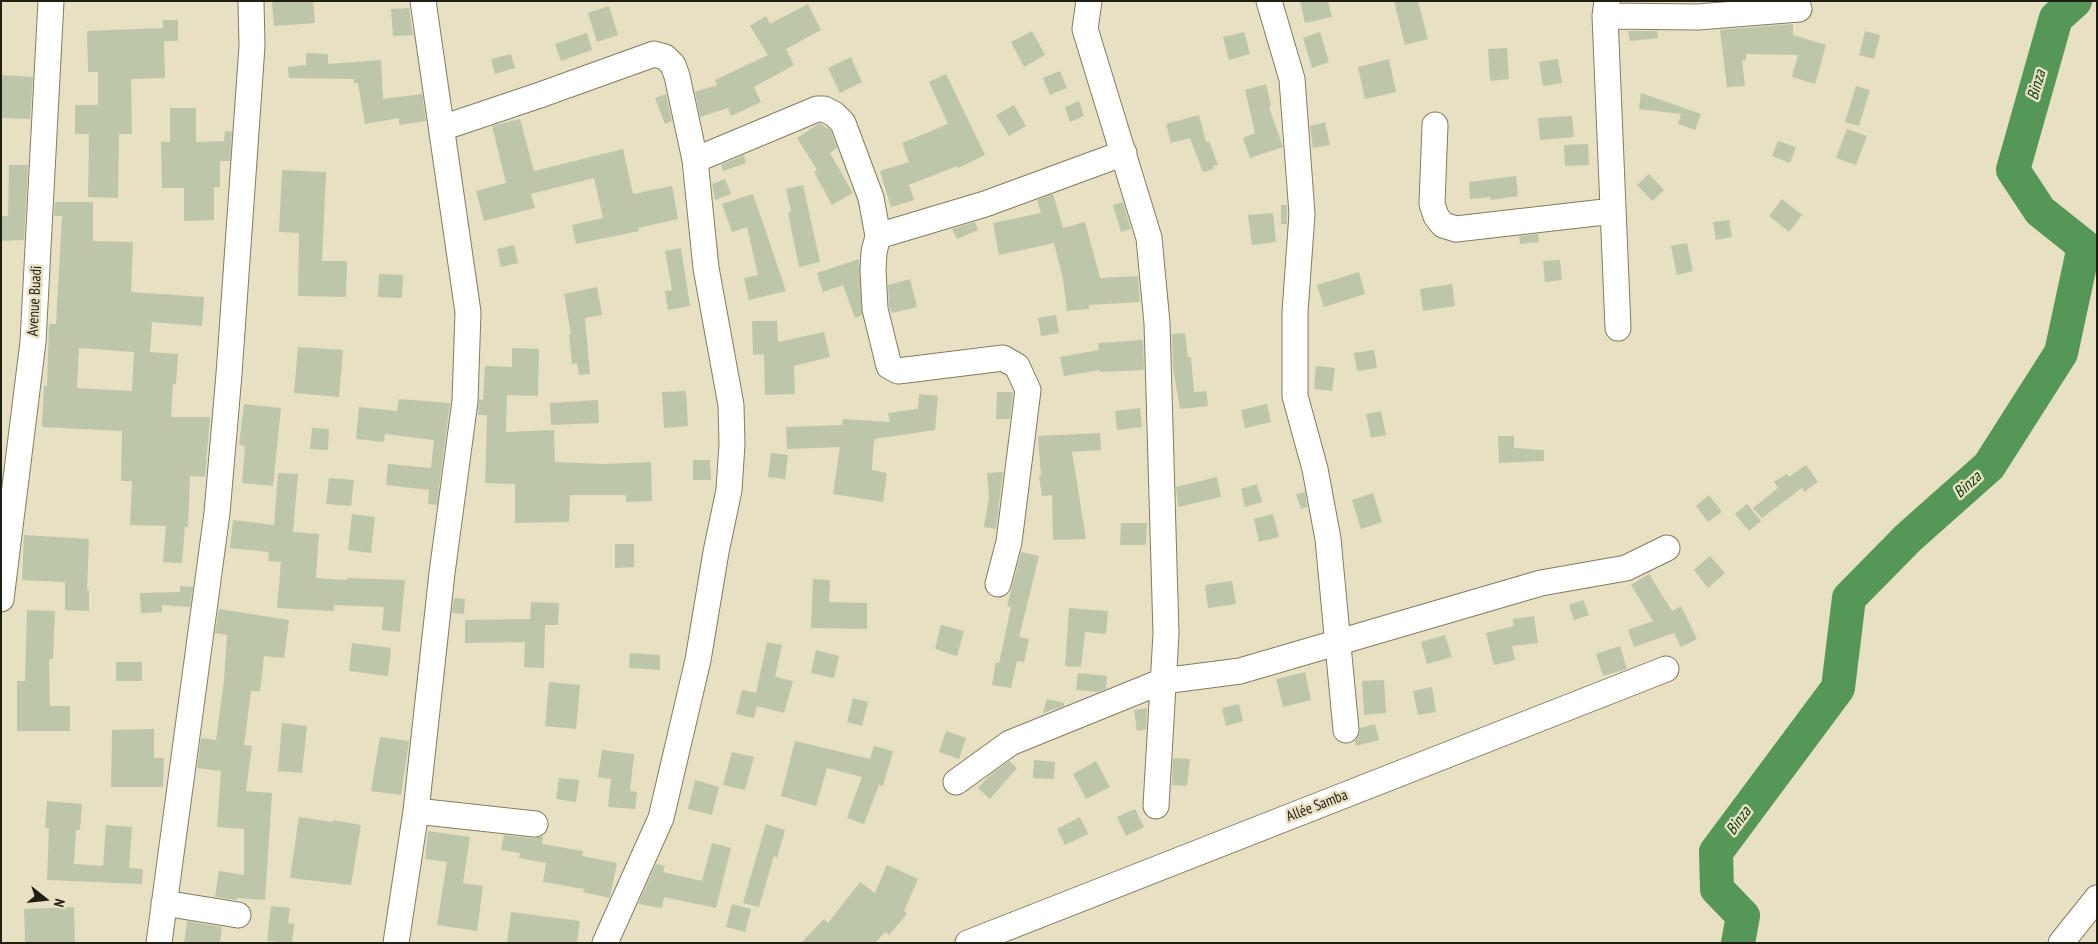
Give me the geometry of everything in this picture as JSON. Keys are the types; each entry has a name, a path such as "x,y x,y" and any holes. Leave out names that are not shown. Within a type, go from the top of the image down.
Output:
{"street":[{"name":"Avenue Buadi","path":"1,599 33,342 51,1"},
{"path":"159,943 218,512 251,56 251,1"},
{"path":"396,943 416,811 442,573 465,401 468,332 468,312 423,1"},
{"path":"1089,1 1085,29 1149,238 1157,323 1166,634 1156,806"},
{"path":"1269,1 1292,79 1302,214 1296,312 1295,396 1315,469 1328,539 1346,730"},
{"path":"1618,328 1606,8 1698,16 1799,9"},
{"path":"442,128 540,96 654,54 665,56 673,64 695,160 706,268 731,405 730,490 716,552 698,660 661,818 605,943"},
{"path":"695,160 817,109 824,109 834,114 843,122 871,198 878,236 874,252 873,270 875,309 889,366 898,371 1003,358 1017,366 1028,390 1009,542 998,584"},
{"path":"1435,125 1432,204 1436,216 1443,225 1456,229 1613,211"},
{"path":"878,236 985,204 1124,154"},
{"path":"956,782 1010,743 1163,681 1240,671 1541,583 1626,568 1667,548"},
{"name":"Allée Samba","path":"968,943 1666,669"},
{"path":"416,811 535,824"},
{"path":"2061,943 2097,898"},
{"path":"164,904 238,915"}],"building":[{"path":"272,1 313,1 315,23 274,26"},
{"path":"1300,1 1328,1 1332,17 1305,23"},
{"path":"1394,1 1418,1 1428,39 1405,45"},
{"path":"808,4 821,30 786,49 794,65 754,87 761,102 731,116 728,108 700,117 695,92 717,85 715,80 768,55 750,26 766,16 770,24"},
{"path":"609,6 618,35 597,42 588,13"},
{"path":"409,8 413,35 393,36 391,9"},
{"path":"163,20 178,20 178,41 164,41 165,78 131,79 132,134 119,134 118,198 88,197 89,134 75,134 75,105 98,105 98,72 88,72 87,31 163,28"},
{"path":"1793,24 1793,35 1826,45 1815,84 1792,77 1798,55 1746,54 1746,60 1742,60 1745,86 1727,87 1720,30"},
{"path":"1032,31 1045,55 1024,67 1011,42"},
{"path":"1628,31 1657,31 1658,38 1630,41"},
{"path":"1865,31 1880,35 1874,59 1859,55"},
{"path":"1244,32 1250,54 1229,60 1223,37"},
{"path":"1320,32 1329,62 1312,68 1303,38"},
{"path":"587,33 592,50 561,61 555,44"},
{"path":"1507,48 1509,79 1490,81 1488,49"},
{"path":"306,53 328,54 328,64 381,60 383,99 422,94 426,121 399,125 399,118 365,124 358,83 354,83 354,79 289,78 288,67 306,65"},
{"path":"511,54 515,68 495,74 491,59"},
{"path":"851,57 862,82 840,93 828,68"},
{"path":"1389,59 1396,92 1365,99 1358,67"},
{"path":"1558,59 1562,83 1543,86 1539,62"},
{"path":"1060,71 1067,88 1050,95 1043,78"},
{"path":"946,74 985,155 958,168 957,166 909,185 914,200 891,207 880,171 909,162 902,143 948,124 929,82"},
{"path":"1,75 33,77 30,119 1,118"},
{"path":"1266,84 1271,106 1269,107 1283,147 1250,158 1243,138 1255,133 1245,90"},
{"path":"1856,86 1870,90 1859,126 1845,122"},
{"path":"1641,93 1701,114 1695,130 1678,124 1681,114 1639,109"},
{"path":"666,94 672,121 665,124 655,98"},
{"path":"1079,101 1084,116 1070,122 1065,107"},
{"path":"1014,105 1026,126 1009,136 996,115"},
{"path":"170,108 196,108 196,142 224,141 225,131 232,132 230,161 220,161 220,187 214,187 214,220 184,221 184,188 162,188 161,142 170,142"},
{"path":"1199,115 1206,142 1209,141 1218,165 1213,166 1214,169 1203,172 1190,138 1171,143 1166,124"},
{"path":"1572,116 1574,137 1540,140 1538,118"},
{"path":"520,119 534,171 623,149 633,194 672,186 678,219 638,228 639,231 576,244 572,225 603,218 594,178 531,194 535,208 484,221 476,191 506,183 492,126"},
{"path":"1325,122 1330,145 1313,148 1310,126"},
{"path":"820,123 831,131 837,148 830,153 853,193 832,205 814,172 817,170 797,138"},
{"path":"1847,129 1867,136 1856,165 1836,158"},
{"path":"1778,141 1796,147 1790,163 1772,156"},
{"path":"1588,144 1589,165 1565,166 1564,145"},
{"path":"744,155 746,163 723,171 721,165"},
{"path":"9,165 28,165 24,240 1,241 1,216 8,216"},
{"path":"282,170 326,172 322,261 347,261 346,297 298,296 299,233 279,232"},
{"path":"1649,174 1664,190 1652,201 1637,185"},
{"path":"1516,176 1518,196 1491,200 1490,197 1470,199 1469,182"},
{"path":"725,179 731,194 715,200 712,184"},
{"path":"803,185 820,262 799,267 788,213 791,212 786,189"},
{"path":"753,194 786,291 749,300 744,278 758,275 747,227 732,232 722,204"},
{"path":"1053,194 1063,228 1085,222 1100,278 1138,276 1140,302 1089,305 1089,309 1067,311 1063,279 1054,243 999,255 993,223 1041,213 1037,200"},
{"path":"1782,199 1802,215 1789,232 1769,216"},
{"path":"55,202 93,202 93,241 133,242 131,292 204,297 202,326 152,322 150,352 178,354 176,384 173,384 171,417 210,417 205,477 190,476 188,527 185,527 182,563 163,562 166,526 130,525 132,481 121,481 122,431 42,427 44,386 47,386 49,324 56,324 62,216 54,216","holes":["79,348 134,352 132,391 77,388"]},
{"path":"1123,202 1131,229 1121,232 1113,205"},
{"path":"1281,205 1287,205 1287,224 1281,224"},
{"path":"1273,213 1276,242 1252,245 1248,215"},
{"path":"1729,220 1732,237 1716,240 1713,222"},
{"path":"975,222 978,230 957,239 952,229"},
{"path":"1538,234 1539,242 1520,244 1519,236"},
{"path":"1687,243 1693,271 1677,275 1671,246"},
{"path":"514,245 518,263 501,267 497,249"},
{"path":"681,248 690,306 668,310 665,291 672,290 665,251"},
{"path":"859,259 862,315 855,318 843,285 823,292 817,273"},
{"path":"1560,260 1562,280 1545,282 1543,261"},
{"path":"1359,272 1365,294 1324,307 1317,285"},
{"path":"379,274 403,275 402,298 378,297"},
{"path":"910,279 917,307 892,313 889,306 888,285"},
{"path":"1452,284 1455,306 1423,311 1420,289"},
{"path":"597,287 602,315 585,318 590,374 579,375 577,363 572,364 569,334 571,334 564,294"},
{"path":"1056,315 1059,333 1041,336 1038,318"},
{"path":"752,321 777,321 778,342 824,332 830,357 794,366 795,394 765,395 764,354 753,355"},
{"path":"1185,333 1188,357 1191,357 1194,392 1206,391 1208,406 1180,409 1173,369 1172,334"},
{"path":"1143,340 1144,370 1100,372 1100,370 1064,376 1060,357 1099,350 1098,343"},
{"path":"298,347 343,350 339,397 294,393"},
{"path":"512,348 539,349 538,396 507,395 506,432 554,430 555,462 604,464 651,462 652,501 626,502 626,495 570,495 569,522 515,523 515,484 485,483 487,415 478,415 479,399 483,400 485,366 512,367"},
{"path":"1374,350 1377,368 1357,371 1354,353"},
{"path":"1316,366 1335,368 1332,391 1314,389"},
{"path":"686,391 688,426 664,428 662,392"},
{"path":"997,392 1013,392 1010,419 996,419"},
{"path":"919,394 938,396 935,430 874,439 872,470 887,473 883,502 833,494 840,447 787,449 786,427 842,425 843,419 890,422 888,413 918,409"},
{"path":"399,399 450,403 437,505 428,504 429,490 386,485 388,464 431,468 434,440 385,434 384,442 356,439 359,407 397,411"},
{"path":"598,400 599,423 551,425 550,403"},
{"path":"244,404 281,408 273,486 242,483 245,446 239,445"},
{"path":"1267,404 1271,422 1245,428 1241,410"},
{"path":"1140,408 1142,427 1117,430 1115,411"},
{"path":"1381,411 1386,435 1371,438 1366,414"},
{"path":"312,428 329,429 328,450 310,449"},
{"path":"1100,433 1101,450 1072,452 1086,539 1053,540 1052,495 1042,496 1039,476 1041,476 1038,436"},
{"path":"1498,436 1514,436 1514,448 1544,450 1544,461 1499,463"},
{"path":"771,453 788,455 785,479 768,477"},
{"path":"693,460 710,460 711,480 693,480"},
{"path":"1806,465 1818,482 1804,492 1802,488 1762,518 1753,508 1778,488 1774,482 1787,474 1789,477"},
{"path":"1003,472 996,529 984,527 989,497 987,473"},
{"path":"278,473 298,474 293,532 319,534 316,578 405,580 400,632 382,630 384,607 334,605 334,611 277,608 281,562 268,561 269,552 230,548 233,520 274,525"},
{"path":"1217,477 1221,497 1178,507 1176,487"},
{"path":"329,478 354,480 351,506 326,504"},
{"path":"1257,484 1262,502 1245,507 1241,489"},
{"path":"1305,492 1307,507 1301,509 1296,494"},
{"path":"1373,493 1382,522 1361,529 1352,500"},
{"path":"1709,495 1722,512 1708,522 1696,506"},
{"path":"1747,504 1761,521 1749,531 1735,514"},
{"path":"352,514 375,517 371,553 348,550"},
{"path":"1273,514 1279,537 1259,542 1254,519"},
{"path":"1121,523 1147,523 1146,545 1120,545"},
{"path":"24,535 89,539 87,590 89,590 89,611 65,610 65,582 22,580"},
{"path":"615,544 634,544 634,567 615,568"},
{"path":"1021,552 1039,556 1019,637 1029,639 1024,662 1017,661 1011,688 992,685 996,662 999,663 1011,607 1007,606"},
{"path":"1710,556 1725,573 1708,588 1694,570"},
{"path":"1649,574 1672,611 1681,606 1697,639 1681,647 1674,633 1634,647 1628,630 1653,621 1631,585"},
{"path":"813,579 830,580 829,602 867,603 867,629 811,628"},
{"path":"1232,581 1236,604 1208,608 1205,585"},
{"path":"180,586 193,587 190,607 162,605 162,612 141,613 140,593 180,592"},
{"path":"454,598 465,599 464,614 452,613"},
{"path":"1583,600 1589,615 1574,620 1569,605"},
{"path":"531,602 559,603 558,625 545,625 544,668 524,667 525,642 465,643 465,620 530,619"},
{"path":"1069,608 1108,611 1106,634 1085,632 1081,667 1065,666"},
{"path":"219,609 289,620 284,658 264,656 260,691 251,691 244,745 252,746 246,791 272,793 265,900 237,898 237,900 215,897 219,871 244,875 244,829 217,827 221,771 197,768 201,738 216,740 224,681 227,635 215,633"},
{"path":"27,610 55,611 53,659 49,659 50,706 70,706 70,731 17,731 17,681 25,681"},
{"path":"1534,616 1538,643 1512,646 1515,660 1494,665 1486,633 1514,626 1513,619"},
{"path":"941,625 964,631 957,656 935,649"},
{"path":"1445,635 1452,657 1427,664 1421,642"},
{"path":"767,642 782,645 775,677 793,681 784,713 757,706 754,718 736,714 742,690 756,693"},
{"path":"352,643 391,648 388,676 349,671"},
{"path":"1620,646 1627,669 1603,676 1596,654"},
{"path":"816,650 839,656 834,678 811,673"},
{"path":"630,653 660,655 660,670 629,668"},
{"path":"116,662 142,662 142,681 116,681"},
{"path":"1305,672 1311,700 1283,707 1276,679"},
{"path":"1078,673 1107,676 1106,689 1097,692 1076,690"},
{"path":"1384,680 1386,713 1364,715 1362,681"},
{"path":"549,682 580,685 576,729 545,726"},
{"path":"1432,687 1436,712 1418,715 1413,691"},
{"path":"853,698 868,702 862,726 847,722"},
{"path":"1047,699 1064,703 1064,706 1043,713"},
{"path":"1239,704 1243,721 1226,726 1222,708"},
{"path":"1147,708 1146,729 1137,731 1134,710"},
{"path":"282,723 307,726 302,773 278,771"},
{"path":"1375,724 1379,740 1356,746 1355,741 1359,736 1360,728"},
{"path":"154,729 154,758 164,758 163,787 111,787 112,730"},
{"path":"946,731 966,738 959,759 939,752"},
{"path":"380,737 409,741 401,795 371,791"},
{"path":"795,741 870,759 874,746 893,751 883,786 879,785 864,824 847,818 862,777 827,768 816,806 781,796"},
{"path":"602,750 634,754 630,791 637,792 635,809 608,807 611,779 598,777"},
{"path":"732,752 754,757 745,790 723,785"},
{"path":"1173,758 1190,759 1187,786 1172,785"},
{"path":"1034,760 1055,762 1054,779 1033,778"},
{"path":"1009,761 1017,768 990,799 978,788 988,777"},
{"path":"1096,761 1110,787 1086,799 1073,774"},
{"path":"559,778 579,780 576,802 556,799"},
{"path":"695,780 719,787 712,815 688,809"},
{"path":"47,801 82,804 80,830 76,830 74,864 103,866 106,825 132,827 129,868 143,869 142,884 47,880 49,828 45,828"},
{"path":"1135,809 1144,827 1126,836 1117,817"},
{"path":"299,817 361,825 351,885 290,878"},
{"path":"1080,817 1088,834 1065,845 1057,829"},
{"path":"766,824 785,830 777,858 774,856 759,907 743,903"},
{"path":"428,831 470,837 463,883 483,886 477,931 437,925 447,862 425,859"},
{"path":"504,835 533,838 543,836 542,844 583,851 582,856 617,863 610,898 583,892 584,889 543,882 546,863 519,858 520,853 501,850"},
{"path":"712,843 731,848 716,908 664,897 662,908 638,904 656,864 665,866 663,872 702,881"},
{"path":"887,865 918,879 904,911 907,914 889,935 885,932 875,943 801,943 824,919 828,923 860,882 875,893"},
{"path":"732,904 751,909 745,932 726,927"},
{"path":"271,906 290,908 288,923 294,924 292,943 267,941"},
{"path":"74,907 75,943 25,943 24,909"},
{"path":"511,912 580,921 577,943 507,943"},
{"path":"187,921 222,927 220,943 184,943"}],"waterway":[{"name":"Binza","path":"1738,943 1743,916 1717,889 1716,852 1838,688 1849,598 1908,538 1989,466 2061,353 2084,246 2040,211 2013,170 2056,18 2075,1"}]}
